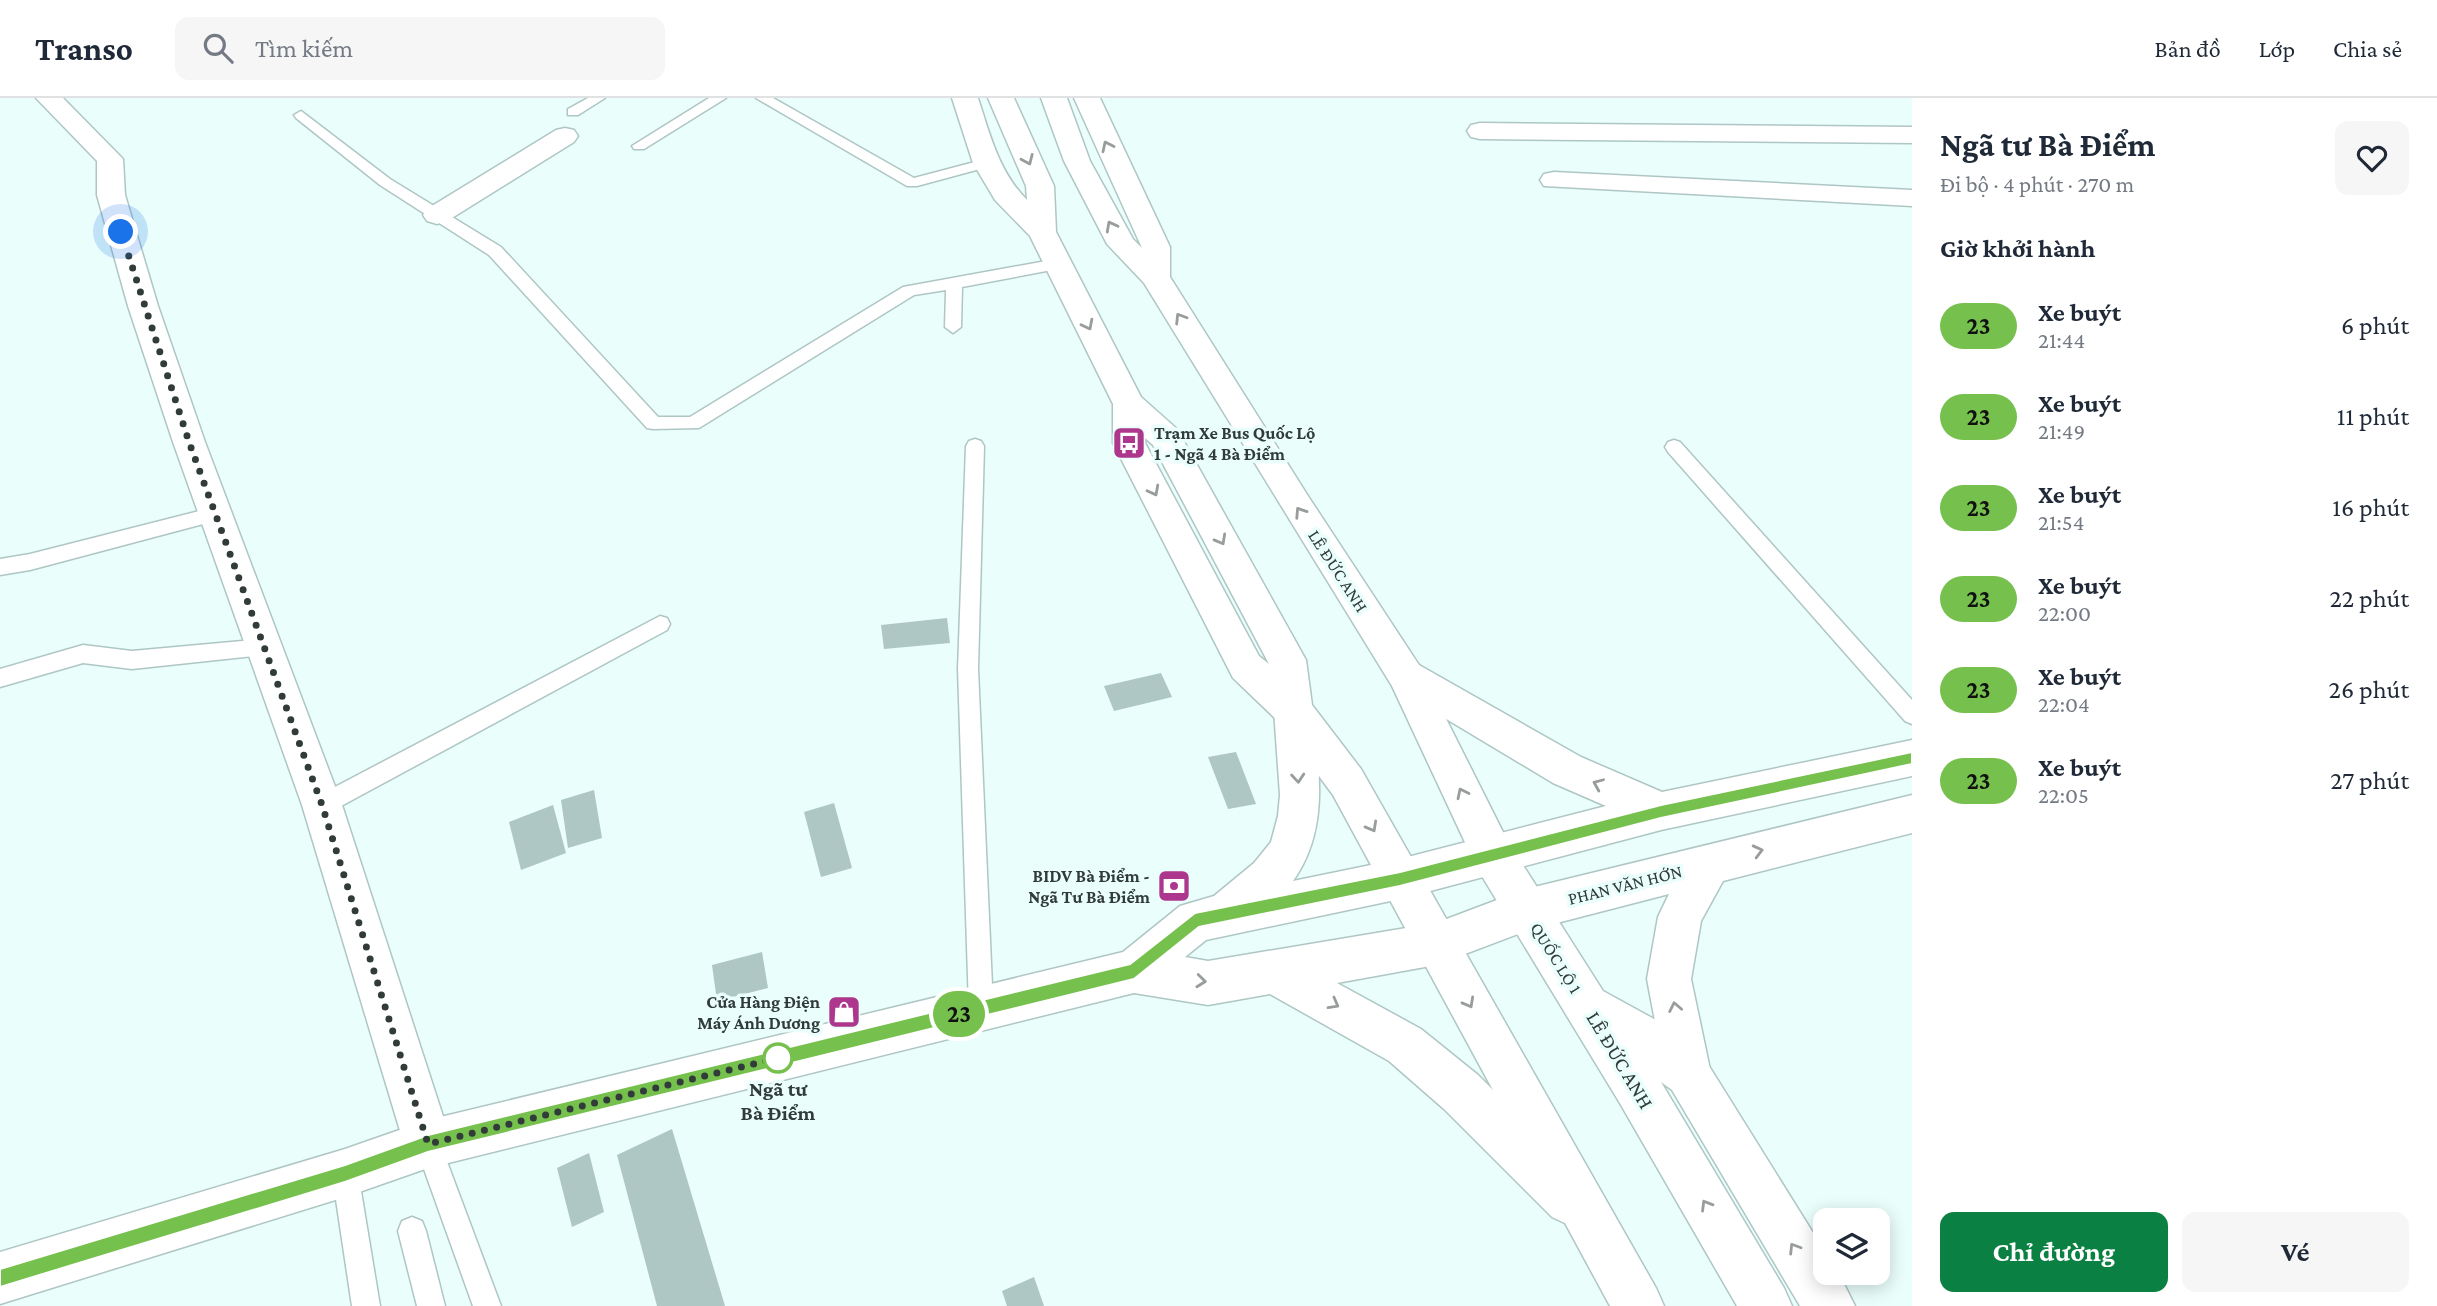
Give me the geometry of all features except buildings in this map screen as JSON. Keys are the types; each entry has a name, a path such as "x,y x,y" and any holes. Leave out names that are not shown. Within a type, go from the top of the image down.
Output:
{"main road":[{"path":"48,98 110,159 111,195 136,284 215,514 322,805 428,1144"},
{"path":"965,98 986,163 1005,194 1042,232 1129,404 1129,443 1246,667 1293,710 1347,782 1638,1306"},
{"path":"1001,98 1040,186 1042,232"},
{"name":"LÊ ĐỨC ANH","path":"1054,98 1077,161 1121,244 1155,277 1406,676 1492,854 1526,911"},
{"name":"LÊ ĐỨC ANH","path":"1087,98 1156,247 1155,277"},
{"path":"437,215 569,124"},
{"path":"1480,131 1912,135"},
{"path":"1553,180 1912,198"},
{"path":"1406,676 1567,770 1661,811"},
{"path":"1225,914 1275,871 1296,839 1300,795 1293,710"},
{"name":"PHAN VĂN HỚN","path":"1134,971 1195,921 1400,879 1661,811 1912,758"},
{"name":"PHAN VĂN HỚN","path":"0,1278 345,1173 428,1144 981,1008 1134,971 1208,983 1436,944 1526,911 1912,814"},
{"path":"1688,1074 1669,979 1680,917 1710,863"},
{"name":"QUỐC LỘ 1","path":"1526,911 1585,1005"},
{"path":"1274,972 1405,1045 1461,1092 1563,1193 1598,1234"},
{"name":"LÊ ĐỨC ANH","path":"1585,1005 1638,1035 1688,1074 1829,1306"},
{"name":"LÊ ĐỨC ANH","path":"1585,1005 1638,1088 1766,1306"}],"lane":[{"path":"569,124 598,98"},
{"path":"639,146 719,98"},
{"path":"763,98 912,183 986,163"},
{"path":"301,115 385,182 495,251 653,423 693,423 909,291 1057,264"},
{"path":"953,327 954,281"},
{"path":"975,446 968,669 981,1008"},
{"path":"1674,447 1912,715"},
{"path":"0,567 30,562 215,514"},
{"path":"322,805 660,624"},
{"path":"0,678 83,654 132,660 264,648"},
{"path":"428,1144 487,1306"},
{"path":"345,1173 366,1306"},
{"path":"412,1231 431,1306"}],"bus line":[{"name":"23","path":"0,1278 345,1173 428,1144 1134,971 1195,921 1400,879 1661,811 1912,758"}],"place":[{"name":"Trạm Xe Bus Quốc Lộ 1 - Ngã 4 Bà Điểm","path":"1129,443"},
{"name":"BIDV Bà Điểm - Ngã Tư Bà Điểm","path":"1174,886"},
{"name":"Cửa Hàng Điện Máy Ánh Dương","path":"844,1012"},
{"name":"Ngã tư Bà Điểm","path":"778,1058"}],"route":[{"path":"121,232 189,442 322,805 428,1144 778,1058"}]}
